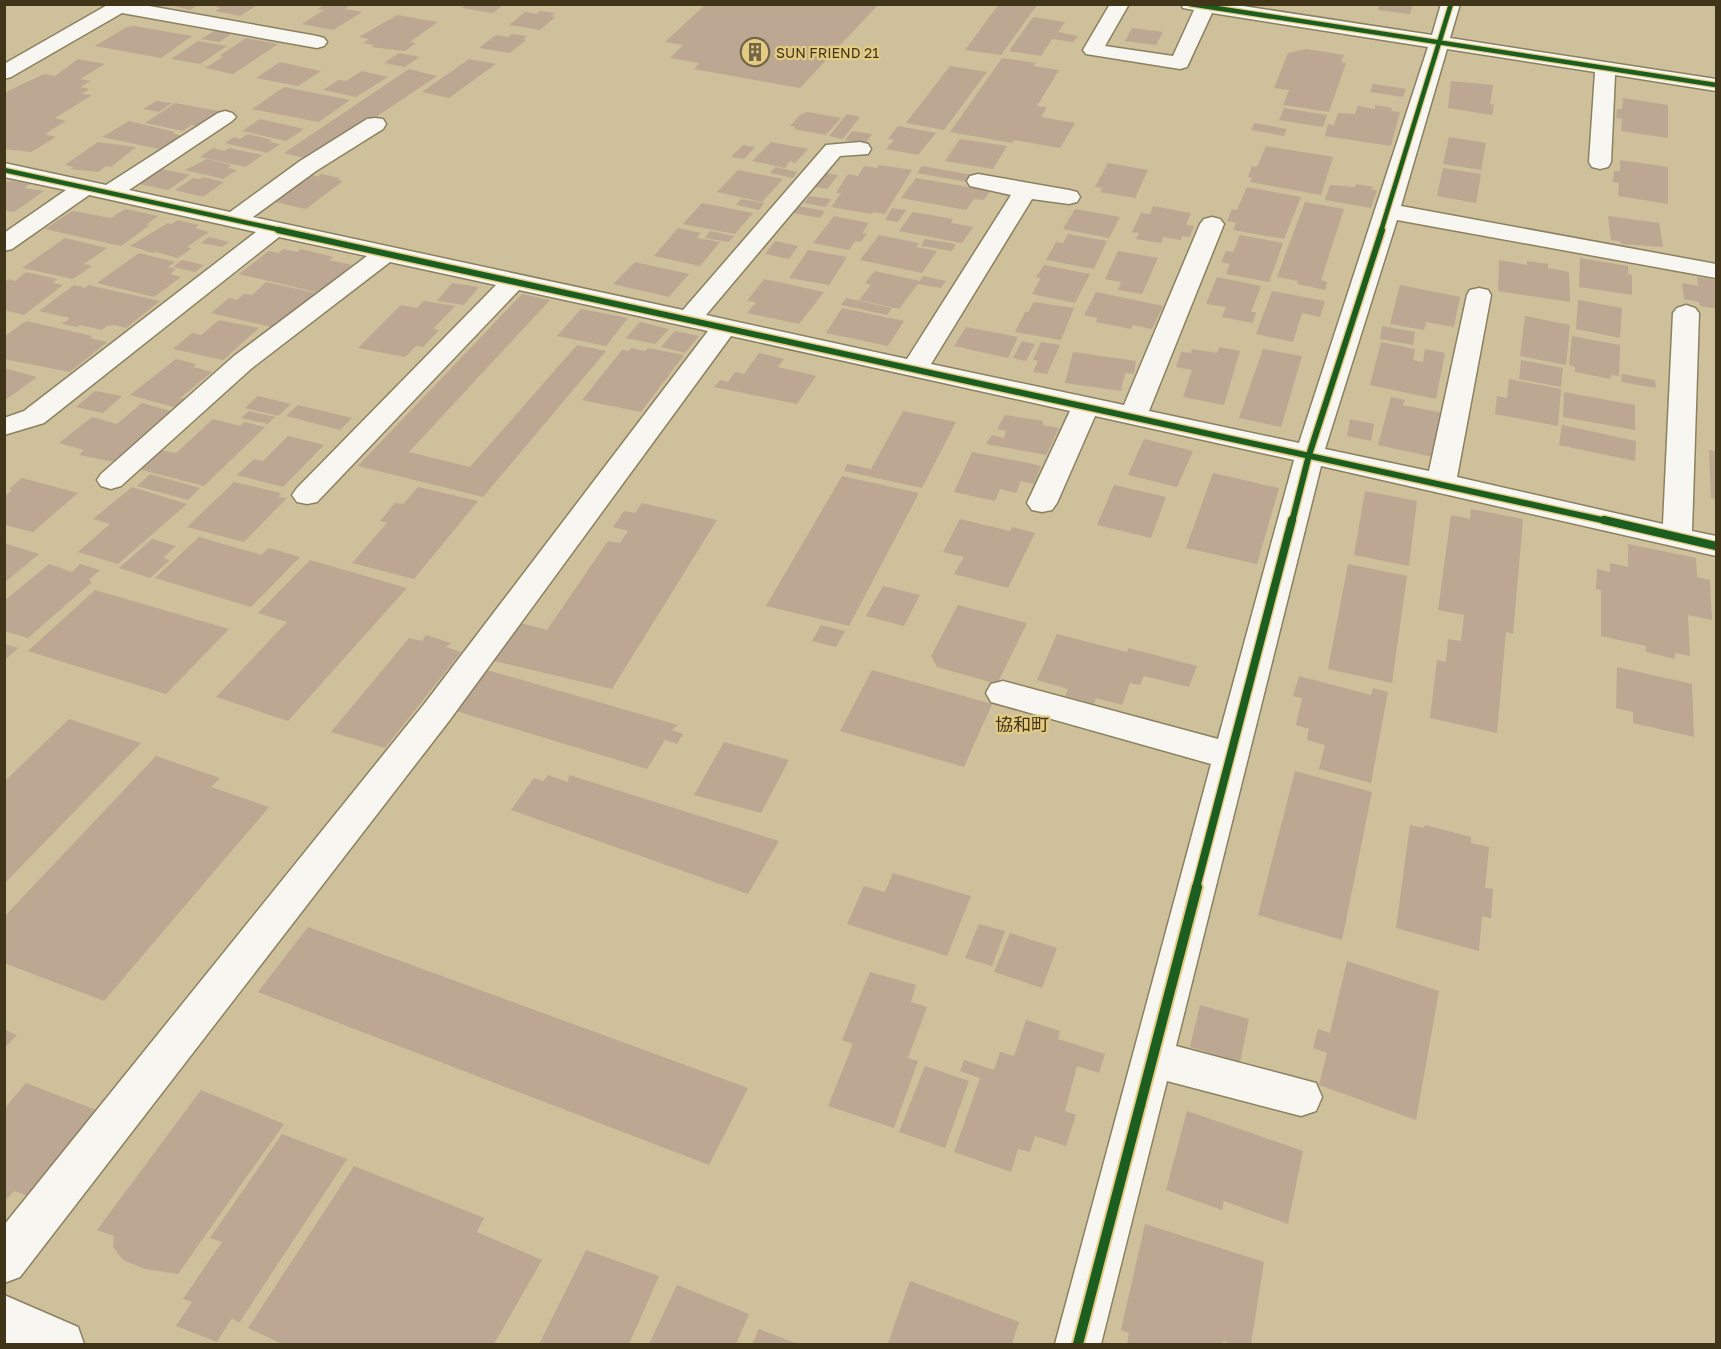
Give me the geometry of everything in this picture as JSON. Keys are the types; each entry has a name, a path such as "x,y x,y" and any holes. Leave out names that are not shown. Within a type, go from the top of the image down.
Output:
{"street":[{"path":"1120,4 1093,50 1180,63 1197,6 1716,85"},
{"path":"1078,1344 1309,455 1389,211 1451,4"},
{"path":"4,74 122,6 317,42"},
{"path":"1600,162 1605,68"},
{"path":"4,244 225,117"},
{"path":"234,220 308,166 375,124"},
{"path":"688,320 834,150 860,150"},
{"path":"4,170 1441,483 1716,546"},
{"path":"978,181 1024,191 1070,197"},
{"path":"914,369 1024,191"},
{"path":"1389,211 1716,271"},
{"path":"1133,417 1212,224"},
{"path":"4,427 34,417 273,230"},
{"path":"111,480 243,362 385,254"},
{"path":"308,495 513,282"},
{"path":"1441,483 1479,295"},
{"path":"1677,536 1686,313"},
{"path":"4,1261 429,721 725,327"},
{"path":"1042,503 1086,406"},
{"path":"1003,693 1231,756"},
{"path":"1152,1059 1301,1097"},
{"path":"4,1318 61,1344"}],"building":[{"path":"167,4 199,4 190,10"},
{"path":"219,4 259,4 240,16 215,11 221,8 216,7"},
{"path":"326,4 349,6 345,9 362,12 333,30 302,24 324,10 318,9"},
{"path":"467,4 504,4 493,13 462,8"},
{"path":"999,4 1037,5 1001,55 965,50"},
{"path":"1379,4 1413,4 1410,14 1378,10"},
{"name":"SUN FRIEND 21","path":"705,5 878,5 800,88 694,69 699,63 670,58 683,45 665,42"},
{"path":"540,11 555,13 551,16 555,17 540,30 509,25 525,12 537,14"},
{"path":"397,15 438,22 410,42 416,43 405,51 371,47 374,45 363,43 369,39 359,37"},
{"path":"1033,17 1065,22 1058,32 1078,36 1073,42 1052,39 1041,56 1009,51"},
{"path":"134,26 192,36 161,58 95,46 127,27"},
{"path":"1132,28 1163,32 1156,45 1125,41"},
{"path":"216,30 233,33 219,42 201,39"},
{"path":"512,34 527,36 523,39 526,40 510,53 479,48 496,35 508,37"},
{"path":"246,38 278,44 233,74 205,68 223,57 219,56"},
{"path":"198,41 227,46 200,64 171,59"},
{"path":"1307,49 1344,55 1341,62 1346,63 1329,112 1283,105 1289,90 1274,88 1288,53"},
{"path":"399,53 419,57 405,67 384,63"},
{"path":"1002,58 1036,63 1033,66 1059,70 1037,106 1047,107 1041,117 1075,123 1060,148 1014,140 1012,143 950,132"},
{"path":"78,59 105,64 80,79 91,81 80,87 89,89 82,94 92,95 55,118 66,121 45,134 56,137 31,152 4,149 4,93 44,74 55,76"},
{"path":"469,59 496,64 449,98 422,92"},
{"path":"280,62 321,71 298,86 256,78"},
{"path":"950,66 987,72 944,130 906,123"},
{"path":"409,69 437,76 312,160 284,153"},
{"path":"362,71 388,77 356,97 323,90 339,80 346,81"},
{"path":"1451,81 1493,85 1490,104 1494,105 1492,115 1448,108"},
{"path":"1373,84 1406,89 1403,97 1370,92"},
{"path":"284,87 350,100 319,122 252,109"},
{"path":"1623,98 1668,105 1668,138 1621,131 1622,119 1616,118 1617,109 1622,109"},
{"path":"156,101 172,103 159,112 143,109"},
{"path":"175,103 219,111 197,126 191,125 183,131 145,123"},
{"path":"1375,105 1400,112 1391,146 1325,136 1328,124 1334,125 1338,113 1355,114 1358,106 1375,109"},
{"path":"1284,108 1327,115 1323,127 1279,120"},
{"path":"808,112 841,118 826,135 794,129 795,126 790,126 801,114"},
{"path":"847,114 860,117 843,139 829,136"},
{"path":"260,119 304,129 286,141 242,131"},
{"path":"129,121 175,132 172,133 181,136 159,149 102,137"},
{"path":"1254,123 1287,129 1284,136 1251,130"},
{"path":"898,126 936,133 918,155 886,149 894,140 888,139"},
{"path":"852,131 872,134 865,144 845,140"},
{"path":"248,134 280,144 267,153 225,143 234,137 240,139"},
{"path":"1449,137 1486,143 1481,170 1443,164"},
{"path":"960,139 1007,146 993,169 945,161"},
{"path":"98,142 136,147 111,167 106,166 98,172 70,169 74,167 65,165"},
{"path":"771,142 808,149 795,163 790,161 785,168 752,161"},
{"path":"743,145 755,147 744,159 731,157"},
{"path":"1266,146 1333,157 1321,195 1250,182 1252,178 1248,177 1252,166 1257,167"},
{"path":"213,148 224,151 229,148 262,155 246,167 200,157"},
{"path":"207,159 232,165 228,168 237,170 223,179 185,170"},
{"path":"1620,160 1668,167 1668,204 1618,196 1619,183 1613,182 1614,171 1620,171"},
{"path":"1108,163 1148,170 1135,198 1100,192 1102,188 1095,187"},
{"path":"879,165 912,170 885,214 831,207 841,193 836,193 848,174 858,176 864,166 877,168"},
{"path":"922,166 972,175 967,182 917,173"},
{"path":"775,167 797,172 793,178 770,173"},
{"path":"1443,168 1481,174 1476,203 1437,196"},
{"path":"162,169 190,175 168,190 139,184"},
{"path":"738,170 783,179 762,202 717,192"},
{"path":"826,173 838,175 827,189 815,187"},
{"path":"321,174 340,178 337,180 343,181 306,209 275,202 312,175 318,177"},
{"path":"203,177 224,182 203,197 175,190 193,178"},
{"path":"916,178 990,191 984,200 974,199 966,210 901,198"},
{"path":"4,182 30,184 24,188 44,191 14,212 4,210"},
{"path":"1356,184 1377,190 1371,208 1325,200 1330,185 1355,187"},
{"path":"1247,187 1301,197 1284,239 1233,230 1236,223 1227,221 1232,209 1237,210"},
{"path":"809,196 831,199 826,207 804,203"},
{"path":"741,199 764,203 759,210 736,205"},
{"path":"1305,202 1344,209 1321,280 1327,282 1325,290 1277,277"},
{"path":"702,203 753,213 735,234 683,224"},
{"path":"799,206 825,211 820,218 794,213"},
{"path":"1153,206 1191,213 1186,225 1194,226 1190,237 1182,236 1181,240 1163,237 1161,243 1136,239 1139,233 1132,232 1141,213 1150,214"},
{"path":"892,208 906,210 898,222 885,220"},
{"path":"125,209 158,216 146,225 150,225 121,246 45,229 72,211 111,218"},
{"path":"1075,209 1120,217 1109,238 1063,229"},
{"path":"913,212 953,219 951,223 973,227 962,243 899,231"},
{"path":"834,216 869,223 862,233 867,233 861,242 855,241 849,250 813,243"},
{"path":"1608,216 1659,223 1663,247 1621,244 1620,241 1611,240"},
{"path":"178,220 199,225 195,228 209,232 187,247 191,249 178,258 130,246 168,223 172,224"},
{"path":"678,228 701,233 697,238 720,242 700,266 654,256"},
{"path":"710,231 734,236 729,242 705,238"},
{"path":"1068,234 1107,241 1094,269 1046,260 1056,242 1063,243"},
{"path":"879,235 919,243 916,247 937,251 922,273 860,260"},
{"path":"1240,235 1283,243 1269,282 1226,274 1230,264 1221,262 1226,251 1233,252"},
{"path":"209,237 229,242 222,247 201,243"},
{"path":"65,238 107,248 84,264 92,266 73,279 22,268"},
{"path":"925,239 956,244 952,251 921,246"},
{"path":"775,241 798,246 789,259 765,254"},
{"path":"283,249 297,252 301,249 333,257 329,260 352,265 320,293 239,274 269,251 279,253"},
{"path":"808,250 847,257 829,285 789,278"},
{"path":"1118,251 1158,258 1142,294 1118,290 1121,282 1105,279"},
{"path":"139,253 175,262 168,267 176,269 170,274 181,277 154,297 97,283"},
{"path":"1580,258 1628,266 1628,274 1632,275 1632,295 1579,287"},
{"path":"182,260 204,265 195,272 173,267"},
{"path":"1499,260 1527,265 1527,261 1548,264 1548,268 1569,272 1570,302 1498,291"},
{"path":"635,262 689,274 669,297 613,284"},
{"path":"1044,265 1090,274 1075,303 1032,294 1041,278 1036,277"},
{"path":"875,271 920,281 923,276 946,281 941,288 918,284 899,309 859,300 871,285 865,283"},
{"path":"26,272 57,279 53,283 63,285 24,315 4,310 4,282 9,279 15,281"},
{"path":"1217,277 1261,286 1251,312 1256,312 1253,323 1222,317 1226,307 1206,304"},
{"path":"1697,277 1716,280 1716,309 1700,306 1699,302 1684,299 1682,283 1698,286"},
{"path":"764,279 824,292 799,324 747,313 756,302 747,301"},
{"path":"266,282 316,293 276,328 211,313 229,298 237,300 244,294 252,295"},
{"path":"452,283 479,287 464,305 437,301"},
{"path":"74,285 85,288 88,285 160,301 126,328 115,325 107,326 102,330 62,324 70,318 39,311"},
{"path":"1400,285 1460,297 1454,327 1426,322 1424,330 1390,324"},
{"path":"1272,291 1325,301 1320,317 1302,313 1293,342 1256,334"},
{"path":"1096,292 1163,306 1152,329 1133,325 1131,329 1096,322 1097,318 1084,315"},
{"path":"522,294 550,300 409,452 470,467 577,345 606,351 483,497 358,466"},
{"path":"846,298 892,308 887,315 841,305"},
{"path":"1578,300 1622,308 1620,338 1576,329"},
{"path":"424,301 455,306 433,329 439,330 423,347 416,346 405,357 358,348 401,305 417,308"},
{"path":"1034,302 1074,308 1061,340 1015,332 1025,312 1028,312"},
{"path":"842,308 904,321 888,346 826,333"},
{"path":"581,309 628,318 606,346 557,336"},
{"path":"1525,316 1570,325 1566,365 1520,356"},
{"path":"219,320 259,328 223,360 173,349 192,333 201,335"},
{"path":"26,321 92,336 90,338 107,342 70,372 4,359 4,337"},
{"path":"640,322 669,329 655,344 626,338"},
{"path":"1382,326 1415,332 1413,345 1380,339"},
{"path":"966,327 1018,337 1008,358 954,346"},
{"path":"675,331 699,336 685,353 661,347"},
{"path":"1572,336 1620,345 1619,376 1611,375 1611,379 1575,372 1575,367 1569,365"},
{"path":"1022,341 1035,344 1026,361 1013,358"},
{"path":"1041,342 1060,345 1047,374 1033,372 1038,361 1033,360"},
{"path":"1381,342 1415,349 1413,360 1423,362 1425,349 1445,353 1436,399 1370,385"},
{"path":"1219,347 1240,351 1224,405 1183,397 1192,370 1176,367 1181,352 1191,353 1192,349 1217,353"},
{"path":"631,348 645,351 648,348 684,355 641,412 582,400 622,350 629,351"},
{"path":"1263,349 1302,356 1281,427 1239,418"},
{"path":"1073,352 1136,361 1134,374 1125,373 1121,391 1065,383"},
{"path":"759,353 784,359 778,367 816,376 797,404 714,387 720,380 728,382 735,372 744,374"},
{"path":"176,359 196,364 193,367 212,372 180,398 191,400 181,409 130,395"},
{"path":"1521,360 1563,368 1561,387 1519,379"},
{"path":"4,368 37,377 4,401"},
{"path":"1622,374 1655,380 1656,388 1621,382"},
{"path":"1509,379 1561,389 1558,426 1495,414 1497,396 1507,398"},
{"path":"95,391 122,396 103,413 76,407"},
{"path":"1564,392 1635,405 1635,430 1563,417"},
{"path":"258,396 291,404 278,416 245,408"},
{"path":"1391,397 1405,400 1403,405 1443,413 1433,457 1378,445"},
{"path":"142,403 174,412 115,462 79,455 84,450 59,443 92,417 117,424"},
{"path":"298,405 352,418 340,430 286,416"},
{"path":"249,411 275,417 268,424 241,418"},
{"path":"903,411 956,422 922,488 844,471 847,464 871,469"},
{"path":"1005,415 1043,421 1042,425 1059,428 1046,455 986,444 992,435 1004,438 1006,431 997,429"},
{"path":"213,419 240,426 244,422 265,427 204,486 138,469 160,450 176,453"},
{"path":"1350,419 1374,424 1371,441 1347,436"},
{"path":"1562,425 1636,441 1635,461 1559,445"},
{"path":"288,436 324,445 283,487 237,475 254,459 263,461"},
{"path":"1144,439 1193,451 1177,487 1128,475"},
{"path":"1709,450 1716,451 1716,500 1711,498"},
{"path":"972,452 1041,466 1034,484 1021,481 1016,493 1000,489 995,501 954,492"},
{"path":"1213,473 1279,488 1257,564 1186,548"},
{"path":"150,474 200,488 188,500 137,486"},
{"path":"842,476 919,493 849,626 766,606"},
{"path":"22,478 78,493 33,532 4,525 4,497 12,490 9,489"},
{"path":"234,482 281,493 278,497 287,498 244,542 187,527"},
{"path":"1114,485 1166,497 1151,538 1097,525"},
{"path":"132,487 187,504 118,564 78,552 110,524 93,519"},
{"path":"418,487 478,501 414,579 352,563 387,523 380,521 395,503 403,504"},
{"path":"1365,491 1417,501 1409,566 1354,555"},
{"path":"642,503 717,520 612,689 494,661 520,623 547,630 608,541 620,543 628,531 613,527 624,511 635,513"},
{"path":"1471,509 1523,519 1513,634 1506,632 1497,733 1430,718 1437,660 1446,662 1448,639 1461,641 1464,615 1438,610 1451,515 1470,519"},
{"path":"960,519 1010,531 1012,527 1035,533 1008,588 954,574 964,557 943,552"},
{"path":"199,537 261,555 269,548 300,557 251,607 155,578"},
{"path":"152,539 176,546 163,558 170,560 150,578 119,568"},
{"path":"4,543 39,554 4,583"},
{"path":"1628,544 1696,558 1697,577 1710,580 1712,620 1688,615 1690,656 1675,653 1675,659 1646,652 1646,646 1601,636 1601,590 1596,589 1597,569 1610,572 1610,563 1628,567"},
{"path":"310,560 407,588 288,721 216,697 287,622 258,613"},
{"path":"49,564 72,572 80,564 100,570 89,580 92,582 28,638 4,631 4,614 7,611 4,611 4,601"},
{"path":"1348,564 1407,576 1392,683 1328,669"},
{"path":"883,586 920,595 904,626 866,616"},
{"path":"95,590 229,629 166,694 28,651"},
{"path":"958,605 1027,623 997,684 937,667 931,656"},
{"path":"821,625 845,631 836,647 812,641"},
{"path":"1057,634 1127,652 1128,648 1197,666 1189,687 1144,676 1140,685 1130,683 1122,705 1096,698 1094,704 1065,696 1068,689 1037,680"},
{"path":"426,635 451,643 446,647 461,652 385,748 331,732 409,638 422,641"},
{"path":"4,644 18,648 4,661"},
{"path":"1617,667 1692,684 1694,737 1633,723 1633,712 1616,708"},
{"path":"487,670 678,725 672,730 683,734 677,744 665,740 647,769 456,711"},
{"path":"872,670 992,704 964,767 840,731"},
{"path":"1299,676 1371,695 1373,688 1388,692 1371,783 1319,769 1325,745 1307,740 1309,729 1296,725 1302,698 1293,696"},
{"path":"69,719 141,743 4,884 4,782"},
{"path":"724,742 789,760 761,813 694,795"},
{"path":"156,756 220,778 211,787 269,807 104,1001 4,963 4,917"},
{"path":"1295,771 1372,792 1342,940 1258,915"},
{"path":"548,775 568,782 569,775 779,841 748,894 511,810 534,778 543,781"},
{"path":"1410,825 1424,828 1425,825 1471,837 1471,843 1489,847 1485,888 1493,889 1491,918 1482,916 1479,951 1396,928"},
{"path":"893,873 971,896 947,956 847,924 864,886 885,892"},
{"path":"979,924 1005,931 992,966 965,958"},
{"path":"308,927 748,1088 709,1165 258,992"},
{"path":"1010,933 1057,948 1042,988 994,972"},
{"path":"1347,961 1439,991 1416,1120 1319,1085 1327,1053 1313,1048 1318,1029 1330,1033"},
{"path":"870,972 916,985 911,1002 927,1007 908,1058 918,1061 894,1128 828,1106 853,1044 842,1040"},
{"path":"1200,1005 1249,1019 1240,1062 1190,1047"},
{"path":"1026,1020 1060,1031 1058,1039 1105,1054 1099,1073 1077,1066 1065,1111 1076,1115 1066,1146 1035,1136 1030,1152 1018,1149 1011,1172 954,1152 980,1078 960,1071 964,1060 994,1070 1000,1052 1014,1056"},
{"path":"4,1029 17,1035 4,1049"},
{"path":"925,1066 969,1081 945,1148 899,1132"},
{"path":"26,1083 96,1110 28,1196 14,1191 4,1202 4,1109"},
{"path":"201,1090 284,1124 178,1274 145,1269 123,1260 113,1247 114,1236 97,1230"},
{"path":"1187,1111 1303,1151 1288,1224 1224,1201 1222,1210 1166,1190"},
{"path":"282,1134 347,1159 239,1323 232,1318 217,1342 176,1326 192,1302 183,1299 222,1242 210,1238"},
{"path":"354,1166 484,1218 477,1232 542,1260 494,1344 282,1344 248,1328"},
{"path":"1145,1224 1264,1262 1251,1344 1233,1344 1223,1341 1222,1344 1127,1344 1129,1333 1121,1330"},
{"path":"586,1250 659,1276 629,1344 539,1344"},
{"path":"910,1281 1019,1322 1012,1344 888,1343"},
{"path":"677,1285 749,1314 736,1344 649,1344"},
{"path":"759,1329 798,1344 752,1344"}],"cycle path":[{"path":"1190,4 1716,85"},
{"path":"1078,1344 1309,455 1388,211 1451,4"},
{"path":"4,170 1441,483 1716,546"}],"place":[{"name":"SUN FRIEND 21","path":"755,52"}],"district":[{"name":"協和町","path":"1022,724"}]}
